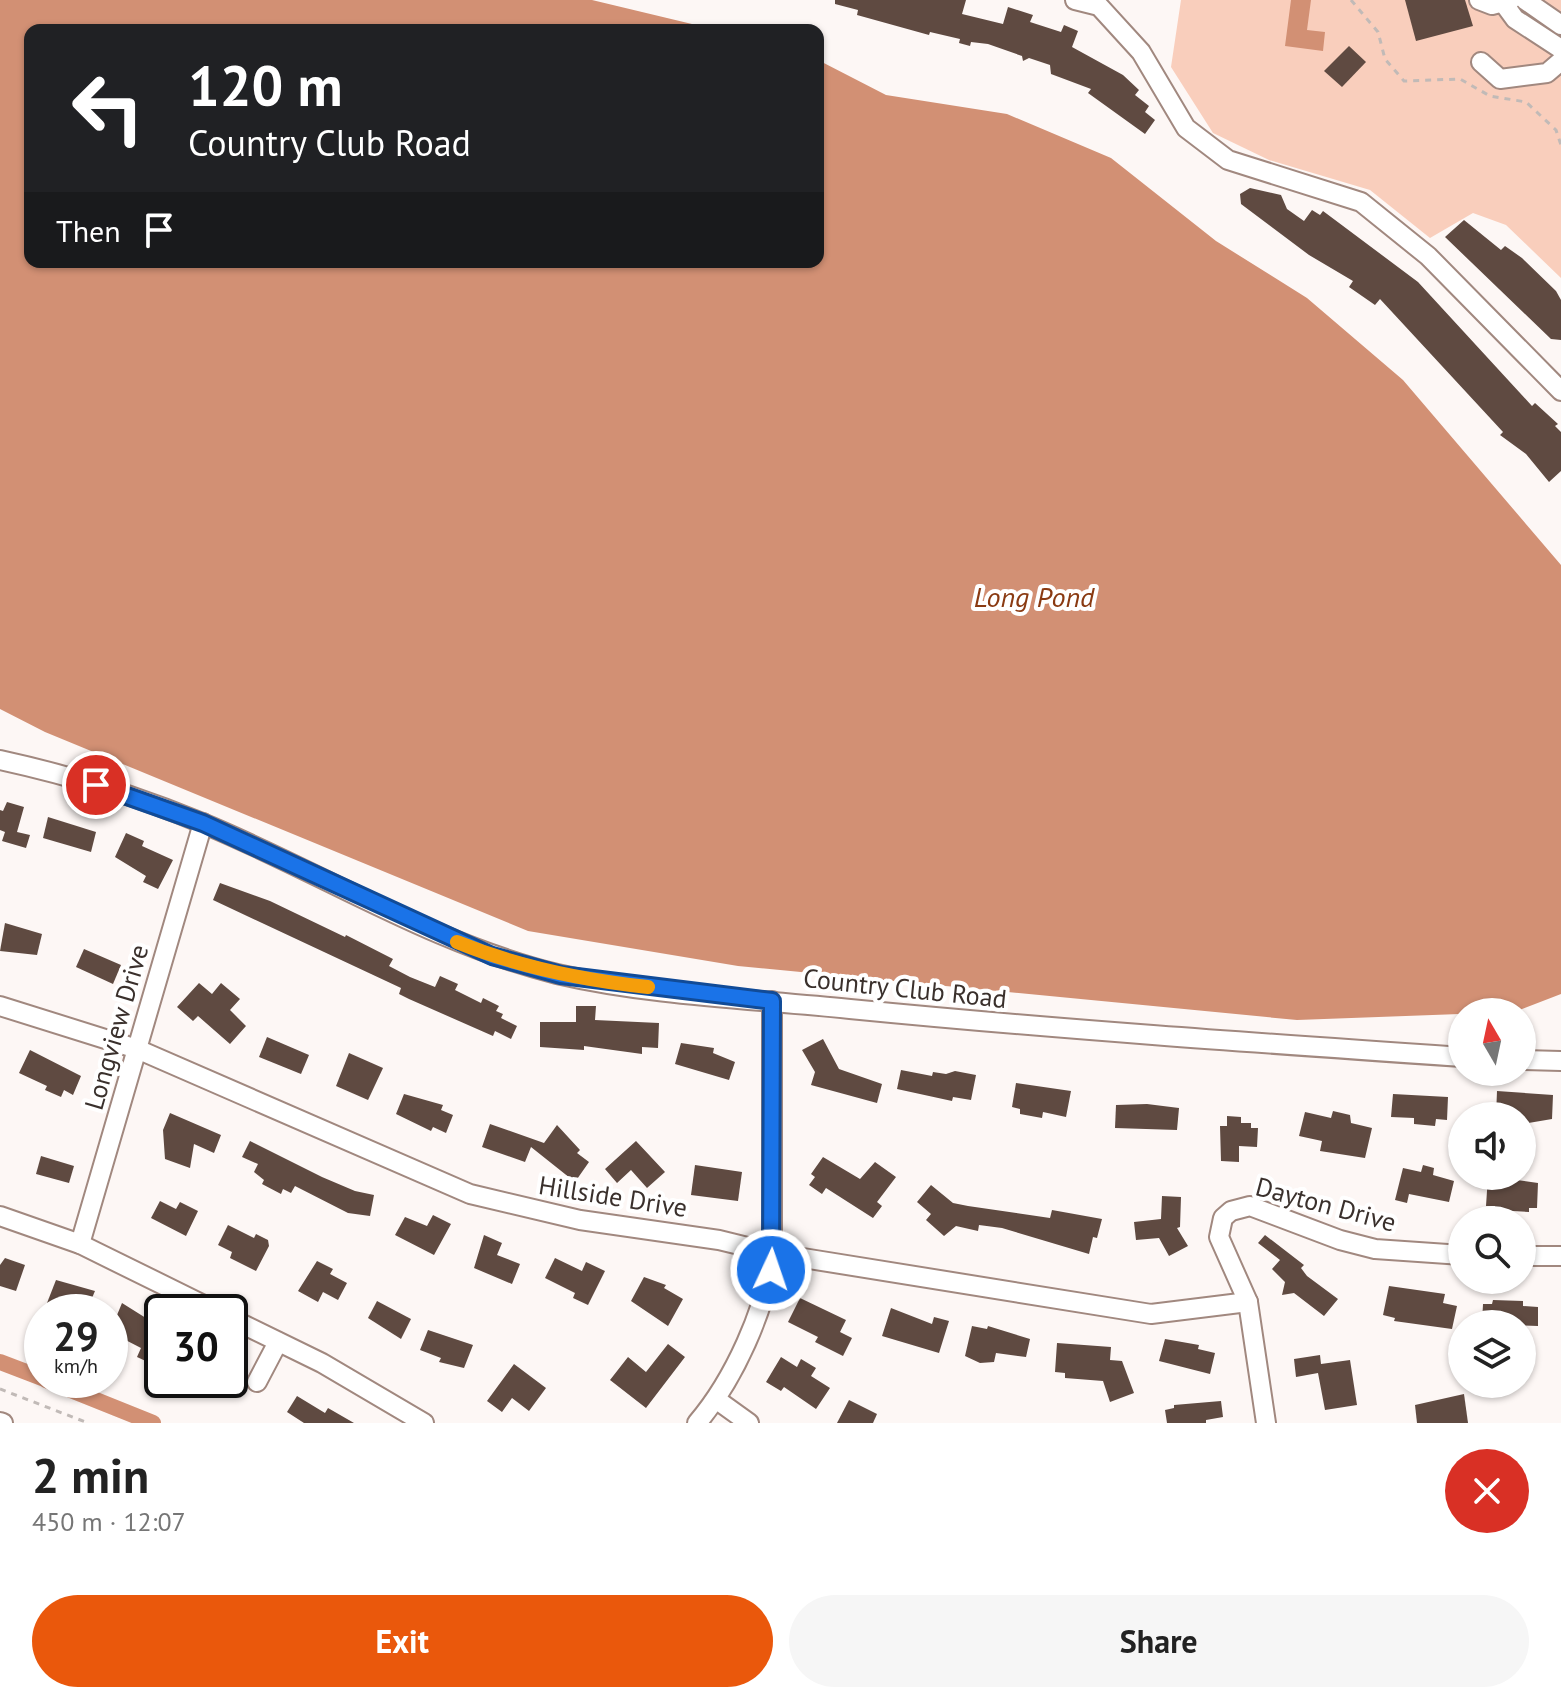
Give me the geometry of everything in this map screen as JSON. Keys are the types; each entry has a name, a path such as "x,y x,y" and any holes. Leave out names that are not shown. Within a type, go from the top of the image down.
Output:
{"street":[{"path":"1075,0 1099,6 1141,52 1186,128 1228,160 1361,202 1428,256 1561,391"},
{"path":"1479,0 1492,5 1507,2 1515,19 1561,49"},
{"path":"1525,0 1561,25"},
{"path":"1481,62 1500,79 1547,73 1561,61"},
{"name":"Country Club Road","path":"0,760 96,785 203,823 492,956 561,975 772,1001 1068,1030 1154,1033 1448,1056"},
{"name":"Longview Drive","path":"80,1244 203,823"},
{"path":"697,1423 717,1400 769,1288 772,1253 772,1001"},
{"name":"Hillside Drive","path":"0,1006 137,1049 470,1194 580,1220 719,1240 772,1253 1151,1314 1248,1302"},
{"path":"1536,1060 1561,1061"},
{"name":"Dayton Drive","path":"1248,1302 1219,1237 1223,1218 1241,1206 1281,1216 1340,1240 1375,1249 1448,1254"},
{"path":"0,1216 80,1244 181,1294"},
{"path":"1536,1256 1561,1256"},
{"path":"1248,1302 1266,1423"},
{"path":"248,1327 424,1423"},
{"path":"257,1382 278,1342"},
{"path":"717,1400 749,1423"}],"path":[{"path":"1351,0 1378,32 1385,59 1404,81 1460,79 1490,96 1526,102 1556,130 1561,145"},
{"path":"0,1389 88,1423"}],"shaded area":[{"path":"1181,0 1561,0 1561,278 1506,225 1473,213 1430,238 1370,190 1269,160 1213,133 1171,67"}],"water":[{"name":"Long Pond","path":"0,0 592,0 692,24 24,24 24,268 824,268 824,63 886,95 1007,114 1111,158 1216,241 1307,298 1403,380 1561,565 1561,994 1536,1004 1536,998 1448,998 1448,1014 1297,1020 738,966 528,931 45,732 0,709"},
{"path":"1291,0 1311,0 1307,30 1325,32 1323,51 1285,46"}],"building":[{"path":"835,0 966,0 962,14 1003,24 1008,7 1033,15 1030,22 1061,32 1064,25 1078,31 1072,47 1123,75 1139,90 1135,95 1149,106 1145,112 1155,120 1145,134 1088,93 1091,89 1051,74 1050,65 1029,58 1023,61 1022,56 988,44 971,42 970,46 959,43 960,39 930,32 929,35 857,15 858,10 835,4"},
{"path":"1405,0 1465,0 1473,26 1416,41"},
{"path":"1349,46 1366,62 1342,87 1324,71"},
{"path":"1250,188 1281,195 1287,209 1304,221 1312,210 1320,215 1323,211 1418,282 1532,406 1535,403 1558,424 1555,426 1561,432 1561,471 1549,482 1526,454 1500,435 1503,432 1380,299 1375,305 1349,287 1353,281 1309,255 1241,204 1240,194"},
{"path":"1464,220 1501,250 1505,246 1522,258 1556,291 1561,300 1561,340 1551,339 1445,237"},
{"path":"7,802 24,807 17,832 30,835 26,848 2,841 5,832 0,830 0,810 3,811"},
{"path":"48,817 96,832 91,852 43,838"},
{"path":"126,833 144,841 142,846 173,860 158,889 143,882 146,876 115,857"},
{"path":"220,883 270,901 346,935 393,959 389,966 410,977 435,987 440,976 458,984 455,990 481,1003 483,998 499,1006 496,1011 503,1014 501,1018 517,1026 511,1039 495,1031 493,1036 409,999 399,994 401,988 213,900"},
{"path":"5,923 42,934 37,955 0,951"},
{"path":"84,949 121,965 113,984 76,967"},
{"path":"199,983 212,994 221,983 240,999 230,1010 246,1026 230,1044 198,1016 193,1021 177,1007"},
{"path":"576,1006 596,1006 595,1020 659,1023 658,1048 642,1047 642,1054 584,1046 584,1050 540,1047 540,1022 576,1022"},
{"path":"267,1037 309,1055 301,1074 259,1057"},
{"path":"823,1039 839,1069 882,1084 877,1103 811,1085 815,1072 802,1050"},
{"path":"681,1043 714,1048 713,1053 735,1062 729,1080 675,1064"},
{"path":"30,1050 81,1076 73,1095 64,1090 61,1097 45,1090 47,1086 19,1073"},
{"path":"349,1053 383,1068 368,1100 336,1086"},
{"path":"901,1070 932,1076 933,1072 946,1074 955,1071 976,1075 971,1100 953,1097 952,1101 897,1089"},
{"path":"1016,1083 1071,1091 1066,1117 1043,1112 1042,1118 1020,1114 1020,1109 1012,1107"},
{"path":"1497,1091 1553,1095 1552,1119 1536,1122 1536,1102 1497,1102"},
{"path":"404,1094 443,1105 441,1110 453,1115 446,1133 433,1127 431,1131 396,1114"},
{"path":"1393,1094 1448,1097 1447,1120 1436,1119 1435,1126 1414,1124 1414,1118 1391,1117"},
{"path":"1147,1104 1179,1108 1177,1130 1115,1128 1116,1105"},
{"path":"1333,1111 1350,1115 1351,1123 1372,1128 1365,1158 1320,1151 1322,1141 1299,1136 1305,1112 1331,1118"},
{"path":"170,1113 221,1135 214,1153 194,1144 190,1168 165,1159 163,1130"},
{"path":"1227,1116 1241,1117 1241,1123 1251,1123 1251,1128 1258,1128 1257,1147 1239,1146 1239,1162 1221,1161 1220,1126 1227,1126"},
{"path":"490,1124 544,1143 557,1125 580,1150 577,1153 589,1162 575,1182 531,1147 525,1162 482,1147"},
{"path":"250,1141 322,1177 355,1191 374,1195 370,1216 348,1213 295,1186 291,1193 283,1189 281,1194 262,1184 264,1180 254,1172 258,1164 242,1157"},
{"path":"636,1141 665,1172 647,1188 631,1170 617,1183 605,1169"},
{"path":"41,1156 74,1166 69,1183 36,1174"},
{"path":"823,1157 860,1179 875,1162 896,1177 877,1202 882,1206 873,1218 826,1188 822,1194 809,1185 815,1177 811,1174"},
{"path":"695,1165 742,1172 738,1201 691,1195"},
{"path":"1423,1165 1434,1168 1433,1175 1448,1179 1448,1190 1452,1190 1449,1202 1409,1194 1407,1203 1395,1200 1403,1168 1421,1172"},
{"path":"1538,1183 1537,1208 1486,1206 1487,1190 1536,1190"},
{"path":"931,1185 953,1203 968,1206 1050,1218 1052,1210 1102,1219 1089,1254 1002,1228 979,1225 978,1231 956,1226 944,1236 926,1220 931,1214 917,1202"},
{"path":"1162,1196 1181,1197 1180,1227 1177,1228 1188,1246 1169,1256 1159,1238 1136,1240 1134,1222 1161,1219"},
{"path":"160,1201 176,1209 180,1202 198,1211 186,1236 151,1218"},
{"path":"433,1215 451,1224 434,1255 395,1235 405,1217 427,1226"},
{"path":"228,1225 254,1238 256,1234 268,1240 269,1246 256,1271 230,1258 232,1252 218,1245"},
{"path":"484,1235 502,1243 497,1255 520,1264 512,1284 474,1268"},
{"path":"1265,1235 1304,1265 1301,1268 1307,1276 1338,1299 1324,1316 1294,1293 1282,1295 1285,1282 1272,1269 1280,1260 1258,1243"},
{"path":"5,1258 25,1265 16,1291 0,1286 0,1265"},
{"path":"555,1258 582,1271 586,1262 605,1271 588,1305 573,1298 575,1293 545,1278"},
{"path":"317,1261 333,1269 330,1274 347,1283 338,1300 323,1292 318,1302 298,1291"},
{"path":"644,1277 666,1285 664,1288 683,1299 668,1326 631,1301"},
{"path":"56,1280 95,1291 94,1294 51,1294"},
{"path":"1389,1286 1445,1294 1443,1303 1457,1306 1456,1310 1448,1310 1448,1328 1394,1321 1395,1318 1383,1315"},
{"path":"800,1298 846,1320 840,1332 852,1338 843,1356 815,1342 818,1337 788,1322"},
{"path":"1493,1300 1523,1301 1523,1306 1538,1307 1538,1326 1536,1310 1483,1310 1483,1304 1492,1304"},
{"path":"377,1301 411,1319 401,1339 368,1318"},
{"path":"128,1307 144,1317 144,1360 137,1357 141,1348 128,1341"},
{"path":"891,1308 932,1324 934,1317 949,1321 939,1353 882,1336"},
{"path":"972,1326 987,1329 988,1326 1030,1339 1026,1357 996,1353 994,1362 980,1363 965,1356"},
{"path":"428,1330 473,1345 464,1368 439,1362 441,1358 420,1350"},
{"path":"1165,1339 1199,1345 1198,1349 1215,1353 1210,1374 1159,1361"},
{"path":"1057,1343 1111,1347 1110,1360 1122,1361 1134,1393 1110,1402 1103,1381 1065,1378 1065,1373 1055,1372"},
{"path":"668,1344 685,1357 646,1408 610,1380 628,1357 646,1372"},
{"path":"1320,1355 1321,1364 1350,1360 1357,1405 1325,1410 1318,1373 1296,1377 1294,1359"},
{"path":"781,1357 797,1367 801,1359 816,1368 811,1376 830,1388 816,1409 784,1387 781,1391 766,1382"},
{"path":"514,1364 546,1388 529,1411 512,1398 502,1412 487,1401"},
{"path":"297,1396 325,1413 328,1408 354,1423 304,1423 287,1412"},
{"path":"1448,1398 1465,1398 1468,1423 1417,1423 1415,1405"},
{"path":"849,1400 877,1414 873,1423 837,1423"},
{"path":"1221,1401 1223,1417 1206,1420 1206,1423 1167,1423 1165,1410 1174,1408 1174,1405"}],"waterway":[{"path":"0,1362 24,1371"},
{"path":"91,1398 153,1423"}],"slow traffic":[{"path":"457,942 492,956 561,975 648,987"}],"route":[{"path":"96,785 203,823 449,939 492,956 561,975 772,1001 771,1270"}]}
